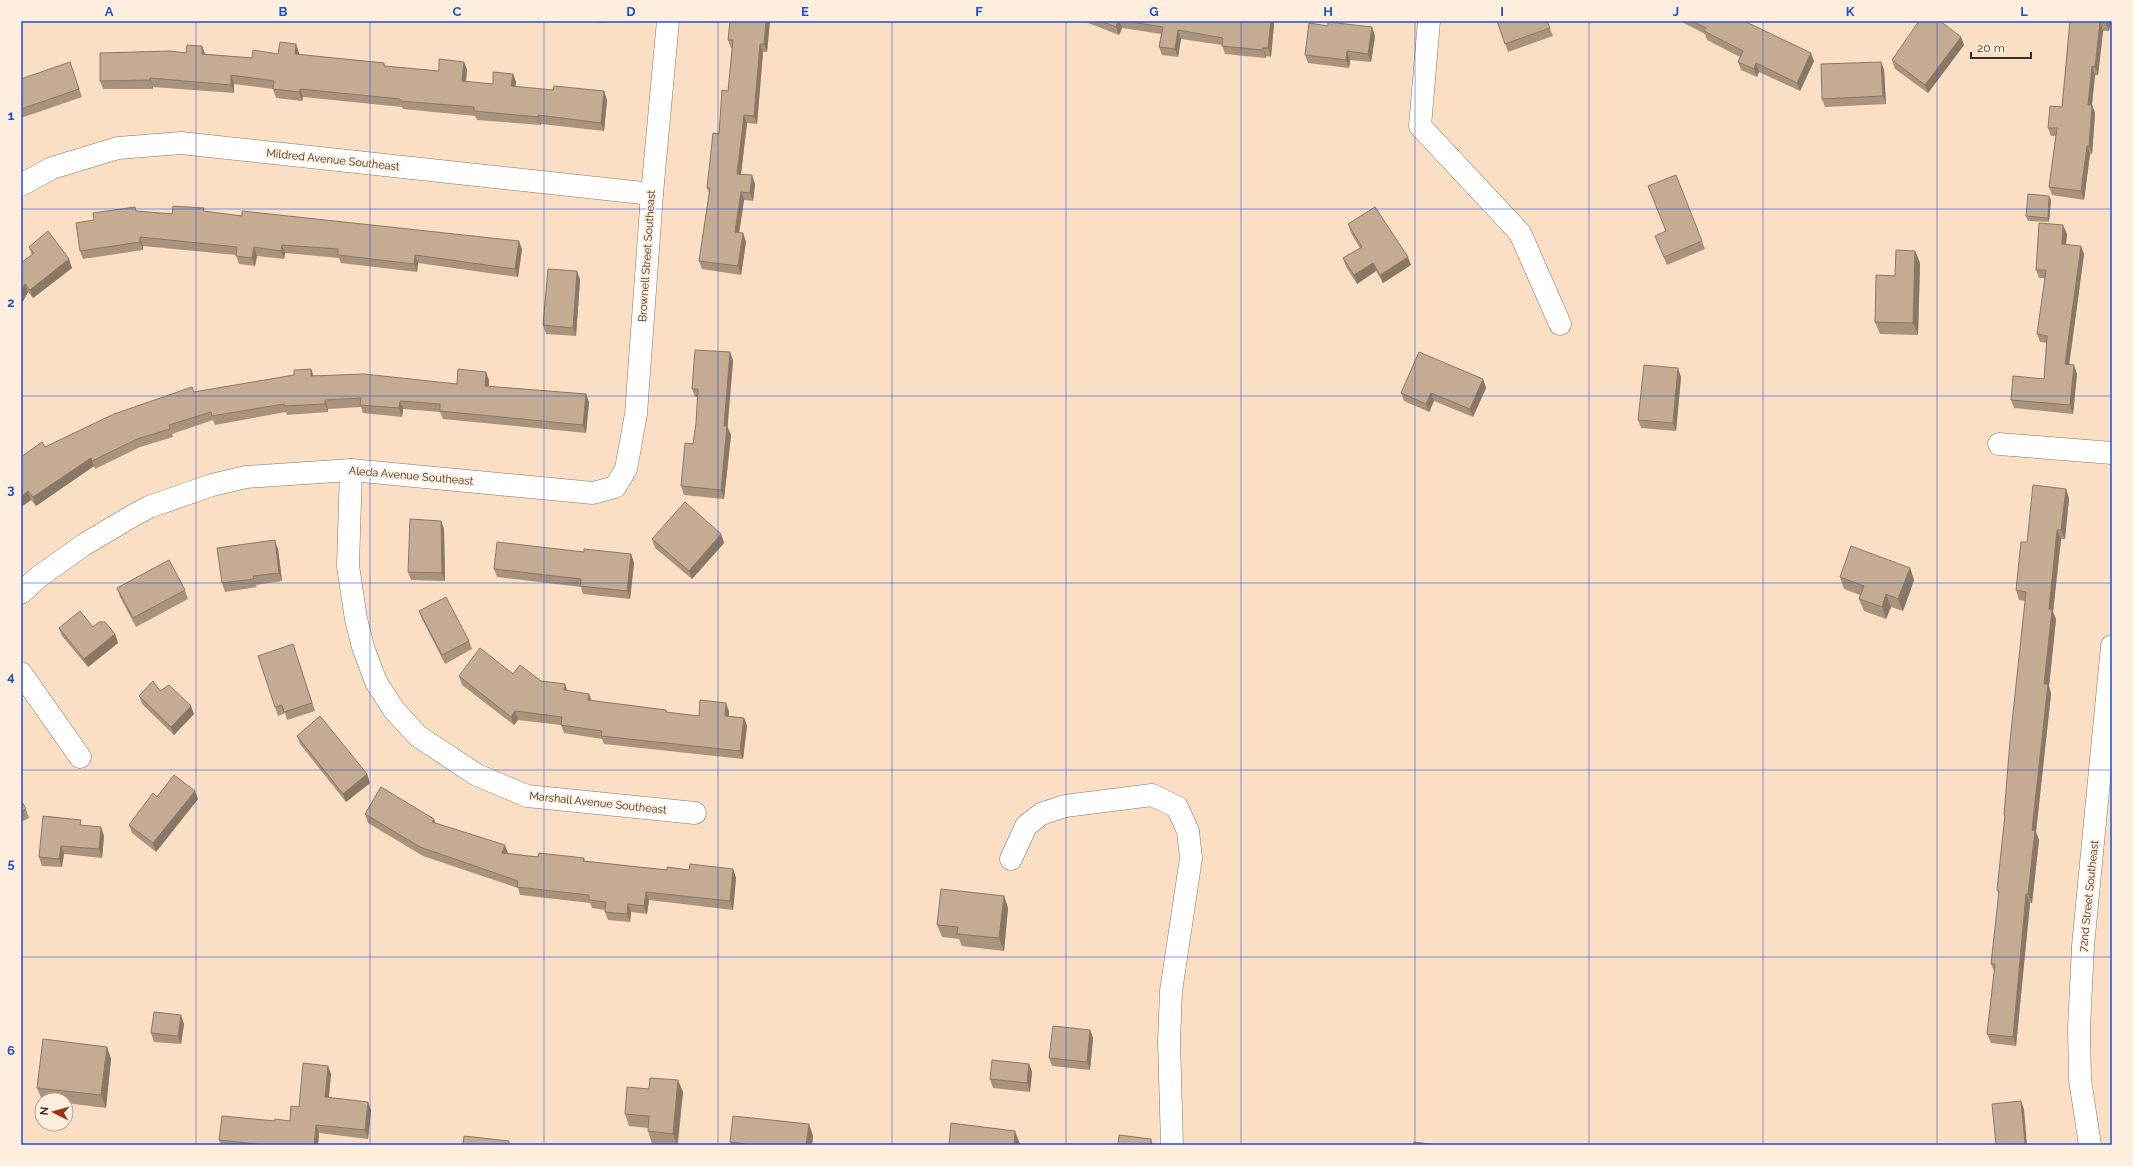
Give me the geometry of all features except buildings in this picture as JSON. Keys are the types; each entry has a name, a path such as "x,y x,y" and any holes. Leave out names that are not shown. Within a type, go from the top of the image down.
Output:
{"street":[{"name":"Brownell Street Southeast","path":"615,487 626,469 636,414 652,194 668,21"},
{"path":"1429,21 1420,126 1520,233 1560,324"},
{"name":"Mildred Avenue Southeast","path":"21,185 52,168 118,148 181,143 652,194"},
{"path":"1999,444 2112,453"},
{"name":"Aleda Avenue Southeast","path":"21,593 40,576 85,544 149,507 212,485 246,477 351,470 594,493 615,487"},
{"name":"Marshall Avenue Southeast","path":"351,470 348,566 356,619 363,647 376,682 394,710 418,736 477,775 528,796 695,813"},
{"name":"72nd Street Southeast","path":"2090,1145 2080,1080 2079,1028 2083,946 2106,779 2112,646"},
{"path":"21,673 80,757"},
{"path":"1010,859 1026,826 1041,814 1065,806 1152,795 1177,807 1188,831 1191,858 1171,991 1169,1041 1172,1145"}]}
